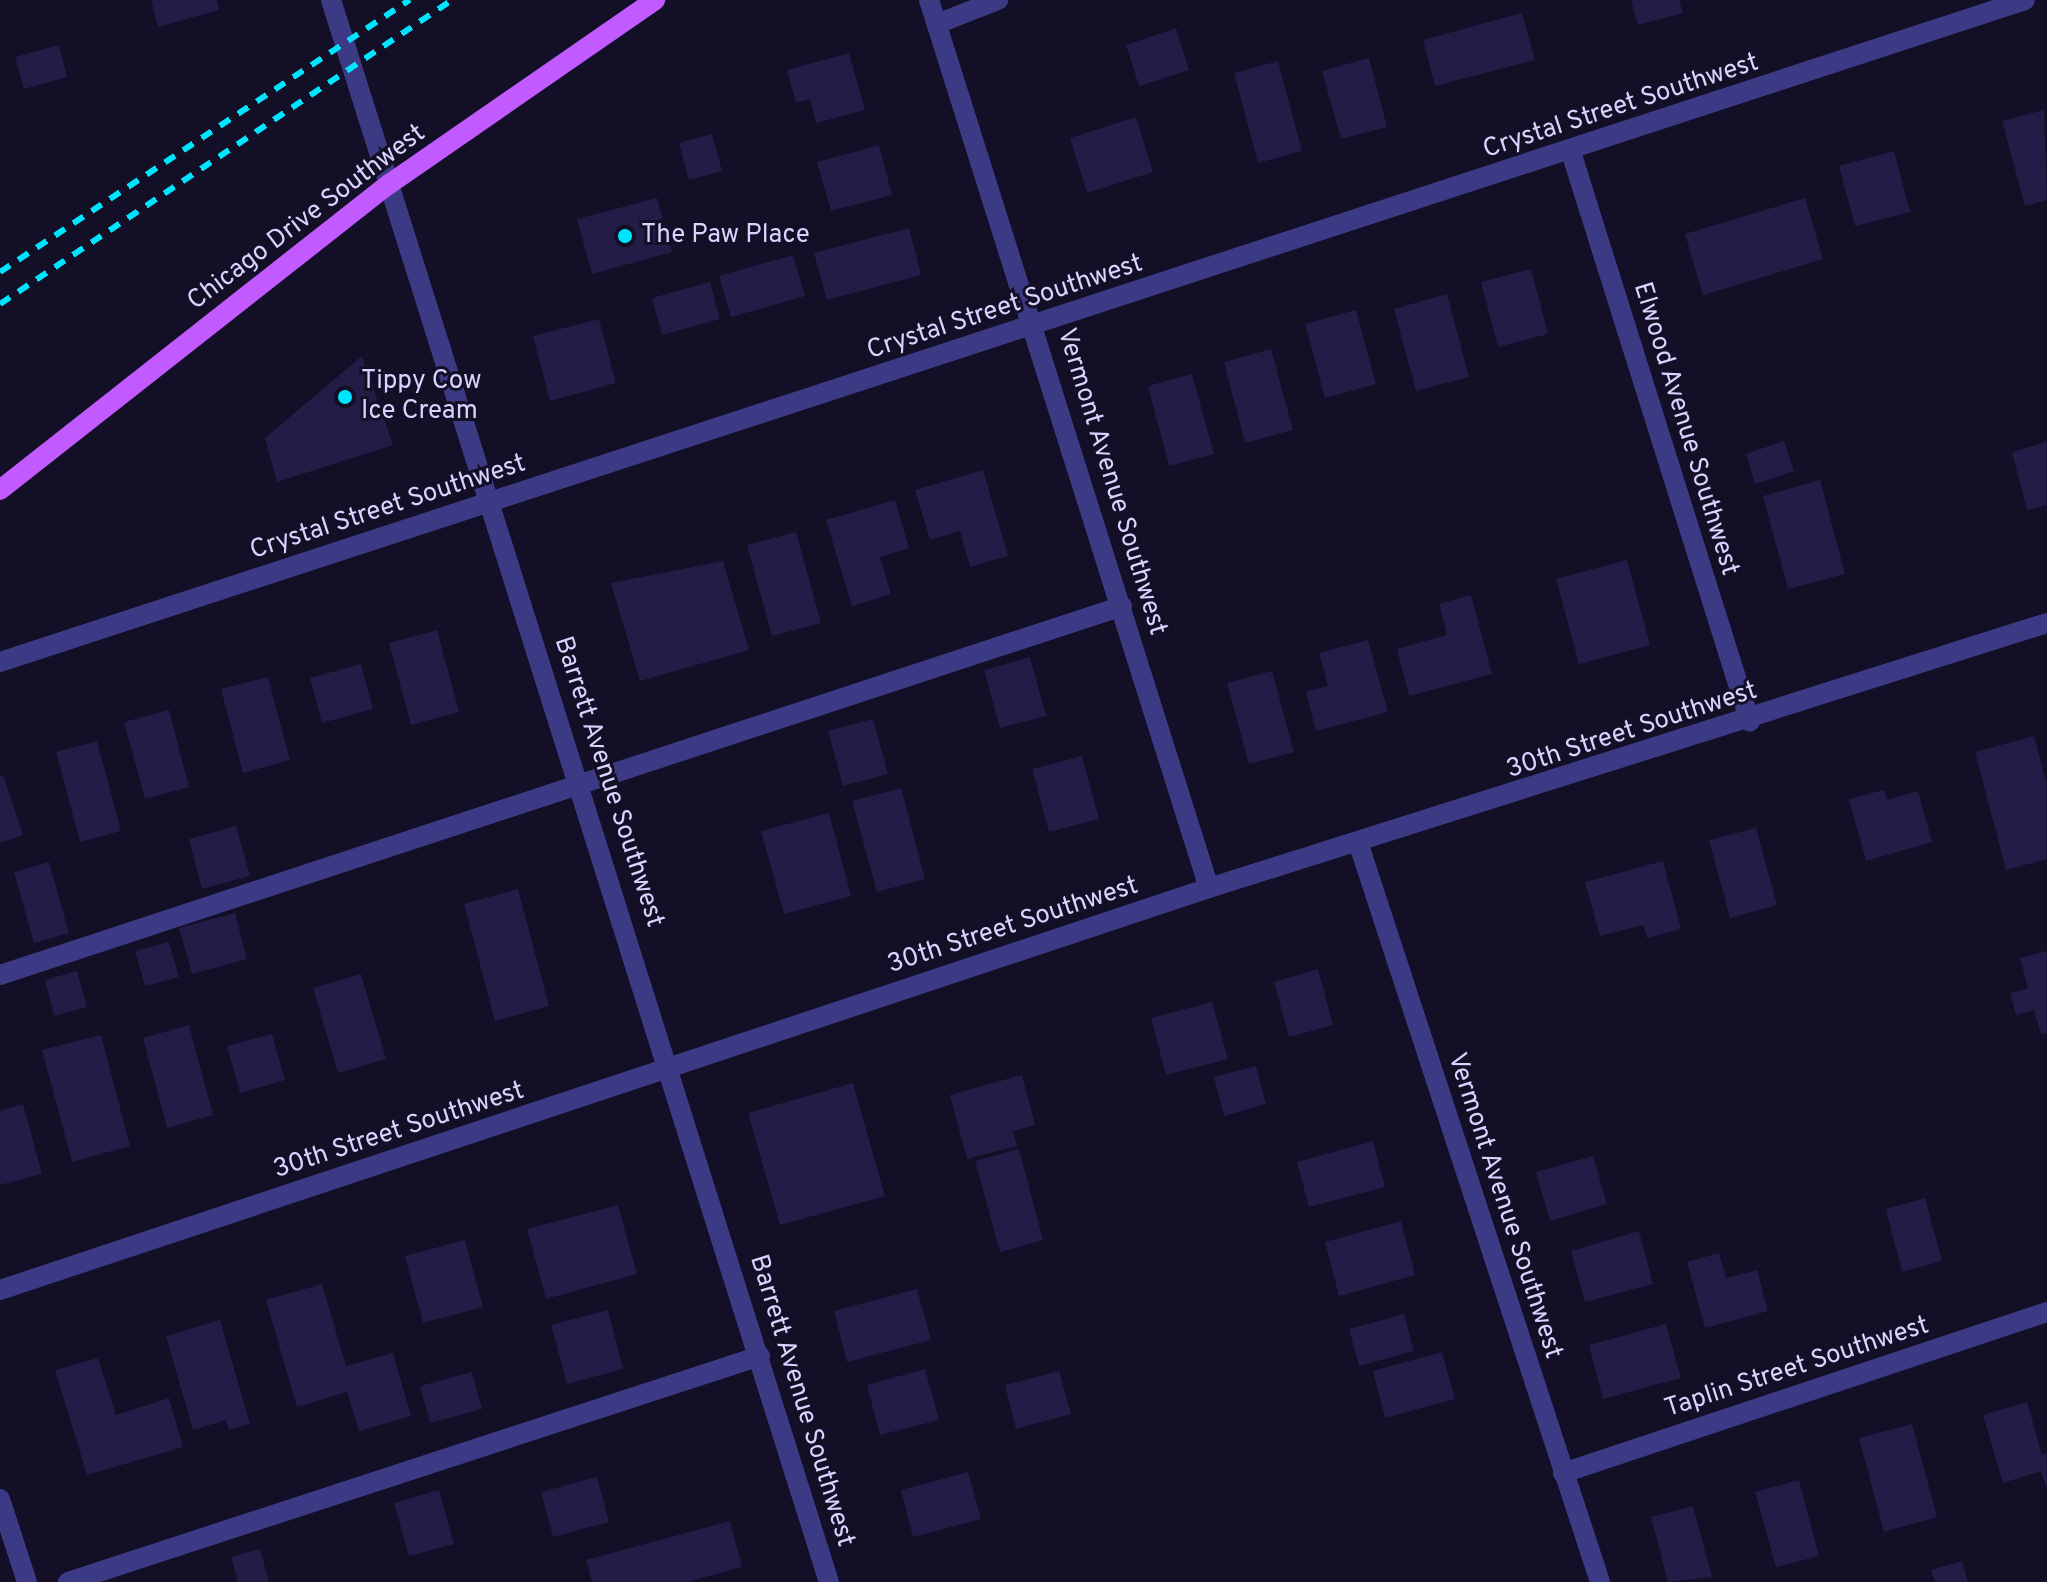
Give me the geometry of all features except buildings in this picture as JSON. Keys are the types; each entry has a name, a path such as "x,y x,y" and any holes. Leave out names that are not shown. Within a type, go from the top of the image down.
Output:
{"main road":[{"name":"Chicago Drive Southwest","path":"0,490 388,185 655,0"}],"street":[{"name":"Barrett Avenue Southwest","path":"331,0 672,1067 829,1582"},
{"name":"Vermont Avenue Southwest","path":"929,0 1035,326 1209,888"},
{"path":"937,24 998,0"},
{"name":"Crystal Street Southwest","path":"0,662 1571,152 2025,0"},
{"name":"Elwood Avenue Southwest","path":"1571,152 1750,722"},
{"path":"0,975 1122,606"},
{"name":"30th Street Southwest","path":"0,1290 1209,888 1359,845 1750,722 2047,623"},
{"name":"Vermont Avenue Southwest","path":"1359,845 1600,1582"},
{"name":"Taplin Street Southwest","path":"1563,1473 2047,1312"},
{"path":"68,1582 760,1356"},
{"path":"0,1499 27,1582"}],"railway":[{"path":"0,272 410,0"},
{"path":"0,304 452,0"}],"place":[{"name":"The Paw Place","path":"625,236"},
{"name":"Tippy Cow Ice Cream","path":"345,397"}]}
